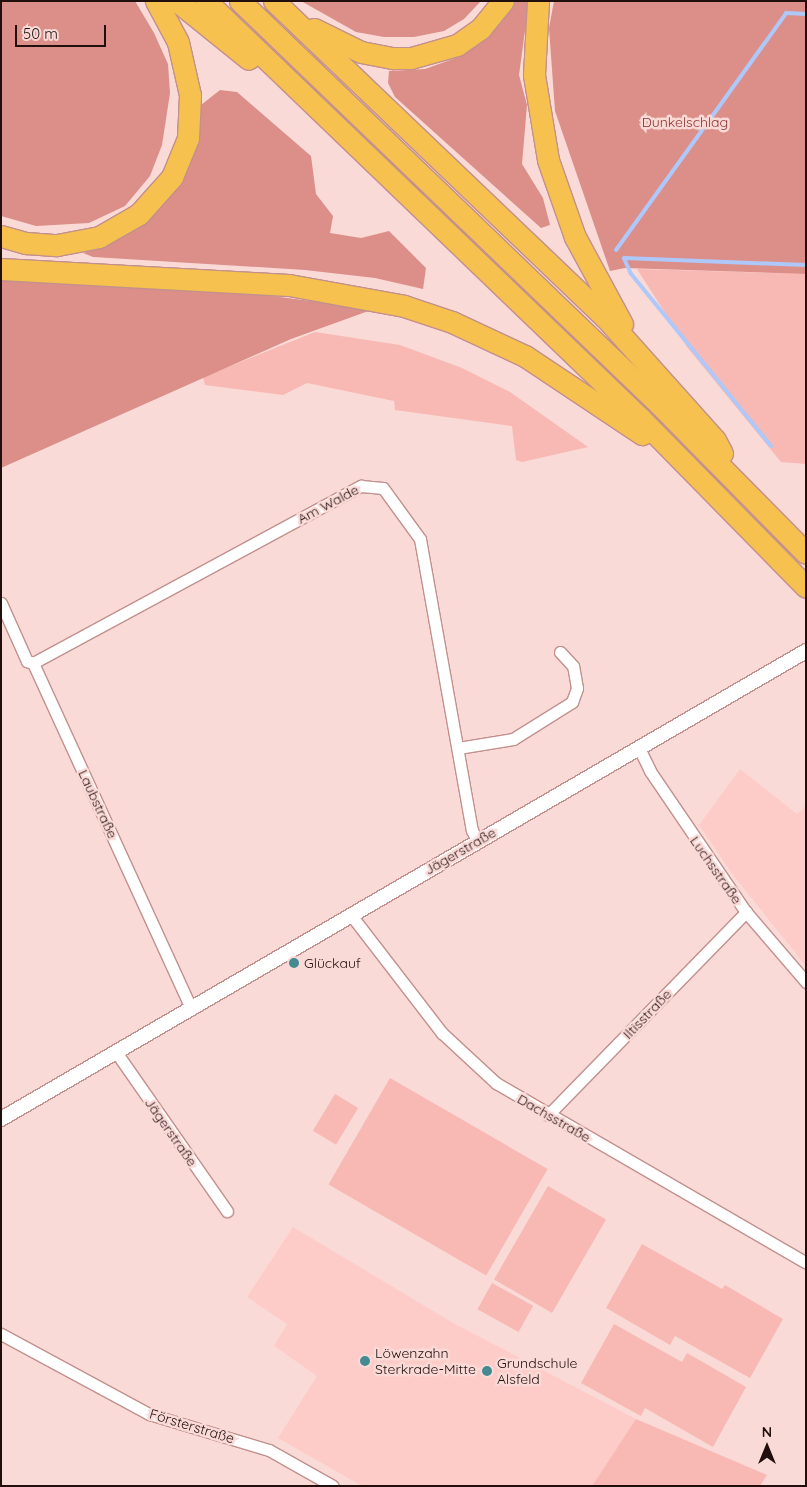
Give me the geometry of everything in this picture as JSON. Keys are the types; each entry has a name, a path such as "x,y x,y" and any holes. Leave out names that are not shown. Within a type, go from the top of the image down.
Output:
{"highway":[{"path":"1,236 26,243 57,245 99,238 139,214 172,177 188,138 190,95 178,42 156,1"},
{"path":"177,1 254,63 307,98"},
{"path":"206,1 687,465 806,587"},
{"path":"240,1 735,479 806,553"},
{"path":"276,3 339,42 361,52 393,58 430,55 457,45 480,28 503,1"},
{"path":"538,1 534,75 548,160 561,202 585,259 639,352"},
{"path":"276,3 639,352 715,440 735,479"},
{"path":"1,269 289,285 404,306 477,332 525,356 687,465"}],"street":[{"name":"Am Walde","path":"33,663 361,486 374,486 388,492 420,539 472,830 478,841"},
{"name":"Laubstraße","path":"1,603 27,662 33,663 191,1008"},
{"name":"Jägerstraße","path":"1,1119 806,651"},
{"path":"458,748 513,738 572,702 577,688 573,666 560,652"},
{"name":"Luchsstraße","path":"639,748 650,771 746,912 806,982"},
{"name":"Iltisstraße","path":"548,1115 746,912"},
{"name":"Dachsstraße","path":"350,916 460,1052 496,1083 548,1115 806,1263"},
{"name":"Jägerstraße","path":"116,1052 227,1211"},
{"name":"Försterstraße","path":"1,1334 149,1414 269,1450 333,1486"}],"shaded area":[{"path":"637,269 806,274 806,464 781,462 687,347"},
{"path":"315,332 400,345 462,368 510,392 588,447 522,462 516,460 512,426 395,410 394,401 307,383 283,395 205,385 203,377"},
{"path":"740,769 797,814 806,805 806,966 733,875 699,825"},
{"path":"390,1078 548,1169 486,1276 328,1185"},
{"path":"335,1094 358,1108 336,1145 313,1131"},
{"path":"548,1186 606,1220 552,1313 494,1280"},
{"path":"293,1227 455,1324 636,1419 592,1486 362,1486 278,1438 317,1376 274,1346 287,1324 247,1297"},
{"path":"642,1244 722,1289 725,1285 783,1319 750,1378 675,1336 670,1345 606,1308"},
{"path":"492,1283 533,1306 519,1332 477,1309"},
{"path":"614,1324 682,1362 687,1353 746,1387 713,1447 645,1408 641,1416 581,1383"},
{"path":"636,1419 767,1475 760,1486 592,1486"}],"green space":[{"path":"1,1 135,1 154,33 168,64 170,93 162,145 150,176 125,206 89,223 36,226 1,216"},
{"path":"301,1 481,1 464,19 444,31 414,37 384,37 356,32"},
{"path":"511,1 529,1 519,75 527,105 522,164 543,198 550,225 541,228 395,97 388,83 389,71 425,69 464,55 488,34"},
{"name":"Dunkelschlag","path":"554,1 806,1 806,274 625,268 610,271 555,111 549,28"},
{"path":"220,90 237,92 311,156 316,194 333,216 330,233 361,238 389,231 426,268 423,289 375,278 305,270 93,257 83,253 108,245 132,231 179,185 195,153 201,105"},
{"path":"1,278 224,290 374,309 291,339 1,468"}],"waterway":[{"path":"616,250 786,13 806,14"},
{"path":"771,446 631,274 624,258 806,265"}],"place":[{"name":"Glückauf","path":"294,963"},
{"name":"Löwenzahn Sterkrade-Mitte","path":"365,1361"},
{"name":"Grundschule Alsfeld","path":"487,1371"}]}
